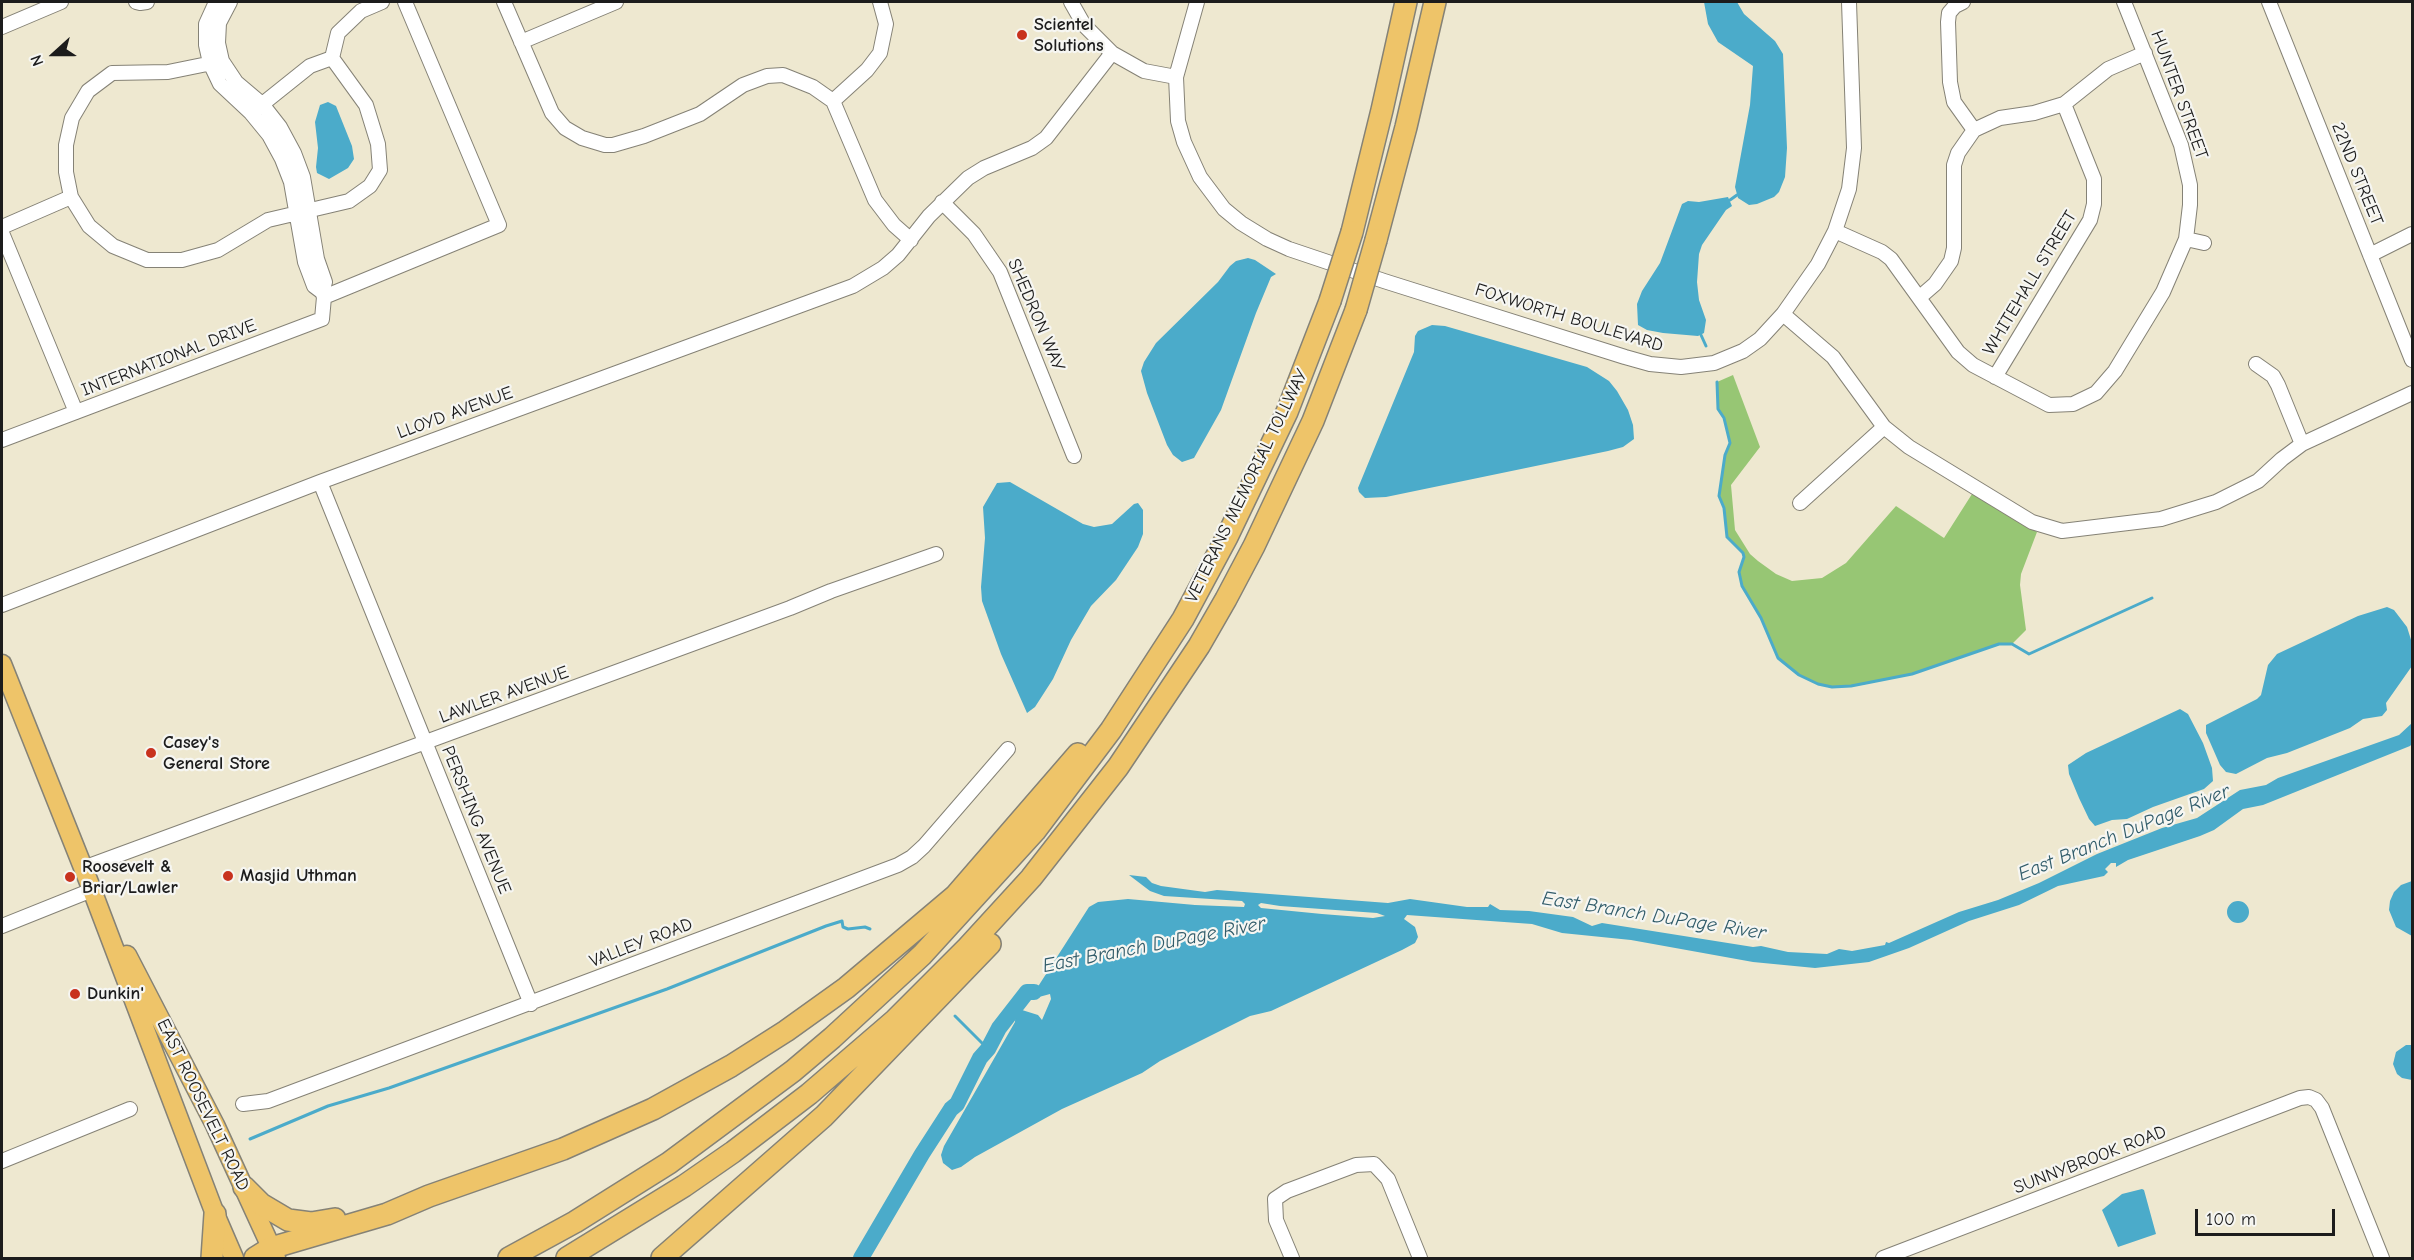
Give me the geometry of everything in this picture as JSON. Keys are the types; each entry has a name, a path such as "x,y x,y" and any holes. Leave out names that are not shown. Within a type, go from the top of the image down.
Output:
{"highway":[{"name":"VETERANS MEMORIAL TOLLWAY","path":"509,1258 575,1222 669,1163 753,1103 841,1030 928,948 1020,848 1066,791 1136,693 1183,619 1227,537 1287,412 1330,302 1352,232 1406,2"},
{"name":"VETERANS MEMORIAL TOLLWAY","path":"567,1258 684,1186 733,1152 808,1094 895,1020 966,949 1031,878 1118,767 1199,646 1254,546 1327,389 1356,310 1376,240 1406,127 1435,2"},
{"path":"267,1255 387,1214 429,1196 563,1149 624,1123 705,1081 786,1031 846,988 955,896 1117,710 1136,693"},
{"path":"662,1258 824,1116 972,963 1042,884 1078,837 1110,794 1118,767"},
{"path":"244,1187 261,1204 288,1220 311,1223 429,1196"},
{"path":"212,1258 215,1214"}],"main road":[{"name":"EAST ROOSEVELT ROAD","path":"2,664 234,1258"},
{"name":"EAST ROOSEVELT ROAD","path":"92,890 215,1125 244,1187 267,1255"}],"street":[{"path":"2,27 61,2"},
{"path":"136,2 147,2"},
{"path":"216,2 206,24 206,45 216,62"},
{"path":"230,2 219,24 216,62 220,84 256,108 282,159 302,212 305,262 314,286 323,295 499,225 405,2"},
{"path":"216,62 168,72 112,73 88,91 72,118 66,145 66,172 72,196 89,226 113,246 147,260 182,260 218,250 268,220 349,201 370,186 380,170 378,144 366,105 332,58 338,33 361,11 382,2"},
{"path":"504,2 555,118 565,128 582,138 605,145 621,143 693,117 712,108 743,85 766,76 783,75 813,87 833,101 876,200 894,225 911,240"},
{"path":"521,42 616,2"},
{"path":"833,101 867,70 880,53 886,24 880,2"},
{"path":"1071,2 1084,25 1112,53 1144,70 1176,77"},
{"name":"FOXWORTH BOULEVARD","path":"1197,2 1176,77 1177,111 1184,142 1195,168 1215,198 1235,218 1260,235 1289,249 1625,357 1667,367 1703,365 1743,351 1760,339 1783,314 1818,264 1835,231 1849,189 1854,148 1850,2"},
{"path":"1963,2 1949,13 1950,82 1954,102 1974,130"},
{"name":"HUNTER STREET","path":"1835,231 1882,252 1891,259 1958,352 1973,365 2049,405 2073,404 2096,393 2115,371 2163,292 2186,239 2190,185 2184,155 2124,2"},
{"name":"22ND STREET","path":"2269,2 2412,360"},
{"name":"LLOYD AVENUE","path":"2,605 320,482 853,286 883,268 911,240 942,202 968,178 997,162 1032,148 1046,138 1112,53"},
{"path":"1920,297 1935,284 1951,261 1954,248 1954,165 1958,153 1974,130 2000,118 2034,113 2064,104 2108,69 2145,53"},
{"path":"256,108 310,66 332,58"},
{"name":"WHITEHALL STREET","path":"1995,377 2090,220 2094,204 2094,179 2064,104"},
{"path":"2,227 72,196"},
{"name":"SHEDRON WAY","path":"942,202 974,234 1000,272 1074,456"},
{"path":"2,233 76,412"},
{"path":"2370,255 2412,234"},
{"path":"2186,239 2204,243"},
{"name":"INTERNATIONAL DRIVE","path":"2,440 317,322 324,315 323,295"},
{"path":"1783,314 1833,357 1884,427 1924,457 2032,522 2062,531 2124,525 2188,513 2216,502 2258,481 2302,444 2412,393"},
{"path":"2256,364 2273,376 2302,444"},
{"path":"1800,503 1884,427"},
{"name":"PERSHING AVENUE","path":"320,482 531,1004"},
{"name":"LAWLER AVENUE","path":"83,868 936,554"},
{"name":"VALLEY ROAD","path":"243,1104 268,1101 898,865 912,857 924,846 1008,749"},
{"path":"2,926 92,890"},
{"name":"SUNNYBROOK ROAD","path":"1883,1258 2300,1098 2311,1098 2322,1108 2382,1258"},
{"path":"2,1161 130,1109"},
{"path":"1292,1258 1276,1220 1275,1199 1287,1191 1356,1165 1374,1164 1388,1179 1420,1258"}],"green space":[{"path":"1733,375 1760,447 1731,485 1735,530 1750,554 1758,561 1776,574 1792,581 1822,578 1846,563 1896,506 1944,538 1972,494 2037,532 2021,574 2020,585 2026,630 2012,644 1999,644 1912,674 1851,686 1832,687 1818,684 1785,665 1778,658 1761,618 1742,586 1739,572 1744,557 1743,552 1727,537 1724,508 1719,496 1725,455 1730,443 1724,418 1718,409 1717,382"}],"water":[{"path":"1704,2 1737,2 1744,14 1775,41 1783,54 1787,148 1785,177 1779,192 1774,197 1757,204 1749,205 1738,198 1735,187 1750,105 1753,66 1718,42 1708,24"},
{"path":"328,102 336,106 352,146 354,159 348,168 329,179 317,173 318,148 315,122 320,105"},
{"path":"1728,197 1732,206 1726,210 1702,245 1699,254 1697,282 1699,300 1706,320 1704,333 1698,336 1663,333 1647,330 1638,325 1637,304 1642,291 1660,263 1682,204 1688,201 1699,202"},
{"path":"1248,258 1276,274 1271,277 1256,313 1221,410 1194,458 1182,462 1173,455 1167,445 1141,371 1156,343 1218,282 1230,266 1236,261"},
{"path":"1432,325 1445,326 1587,367 1609,381 1617,391 1628,410 1633,425 1634,439 1623,447 1608,451 1386,497 1365,498 1358,488 1414,352 1415,336 1418,331"},
{"path":"1010,482 1083,524 1094,527 1112,524 1134,504 1138,503 1143,510 1143,534 1138,547 1116,580 1091,606 1071,640 1053,679 1035,707 1027,713 1001,654 982,601 985,538 983,507 997,483"},
{"path":"2387,607 2394,610 2407,627 2412,643 2412,666 2386,703 2387,710 2382,716 2363,719 2350,728 2287,753 2267,758 2236,774 2226,772 2220,765 2206,733 2206,725 2261,695 2268,665 2277,654 2358,616"},
{"path":"2180,709 2188,714 2203,743 2212,768 2213,781 2204,789 2127,819 2112,820 2095,826 2079,798 2069,774 2068,765 2086,753"},
{"path":"2412,723 2412,744 2410,746 2263,805 2243,809 2214,830 2200,836 2128,860 2116,867 2116,863 2111,863 2105,869 2108,872 2104,876 2058,886 2019,905 1969,921 1909,948 1869,962 1815,968 1753,962 1631,940 1562,933 1532,924 1407,915 1404,919 1415,927 1418,937 1415,943 1402,950 1271,1011 1250,1016 1160,1061 1142,1073 1062,1109 961,1167 952,1170 943,1163 941,1155 944,1146 1015,1022 1016,997 1030,993 1039,985 1089,907 1098,902 1128,899 1195,905 1244,907 1245,904 1242,901 1164,896 1150,891 1129,875 1146,877 1152,883 1161,886 1205,892 1217,890 1388,903 1410,899 1467,907 1488,907 1490,904 1500,910 1573,917 1592,926 1602,923 1788,952 1827,954 1839,949 1852,951 1885,945 1886,942 1889,943 1959,912 1998,900 2039,883 2097,854 2162,828 2197,818 2240,790 2266,785 2278,778 2399,735","holes":["1261,903 1377,913 1385,916 1373,918 1261,908 1258,905","1050,994 1051,999 1042,1020 1038,1015 1022,1010 1028,1000"]},
{"path":"2412,881 2412,936 2396,927 2389,910 2394,892 2401,885"},
{"path":"2234,901 2242,901 2249,908 2249,916 2242,923 2234,923 2227,916 2227,908"},
{"path":"2406,1045 2412,1045 2412,1080 2402,1078 2397,1074 2393,1064 2396,1052"},
{"path":"2142,1189 2156,1234 2118,1247 2102,1210 2122,1194"}],"waterway":[{"path":"1730,200 1737,195"},
{"path":"1701,335 1706,346"},
{"path":"1717,382 1718,409 1724,418 1730,443 1725,455 1719,496 1724,508 1727,537 1743,553 1744,557 1739,572 1742,586 1761,618 1778,658 1799,675 1818,684 1832,687 1851,686 1912,674 1999,644 2012,644 2029,654 2152,598"},
{"path":"250,1139 328,1106 389,1088 667,989 826,926 842,921 843,927 848,929 865,927 870,929"},
{"name":"East Branch DuPage River","path":"861,1258 922,1154 951,1109 957,1104 980,1058 988,1049 999,1028 1027,992 1034,992"},
{"path":"955,1016 988,1049"}],"place":[{"name":"Scientel Solutions","path":"1022,35"},
{"name":"Casey's General Store","path":"151,753"},
{"name":"Masjid Uthman","path":"228,876"},
{"name":"Roosevelt & Briar/Lawler","path":"70,877"},
{"name":"Dunkin'","path":"75,994"}]}
